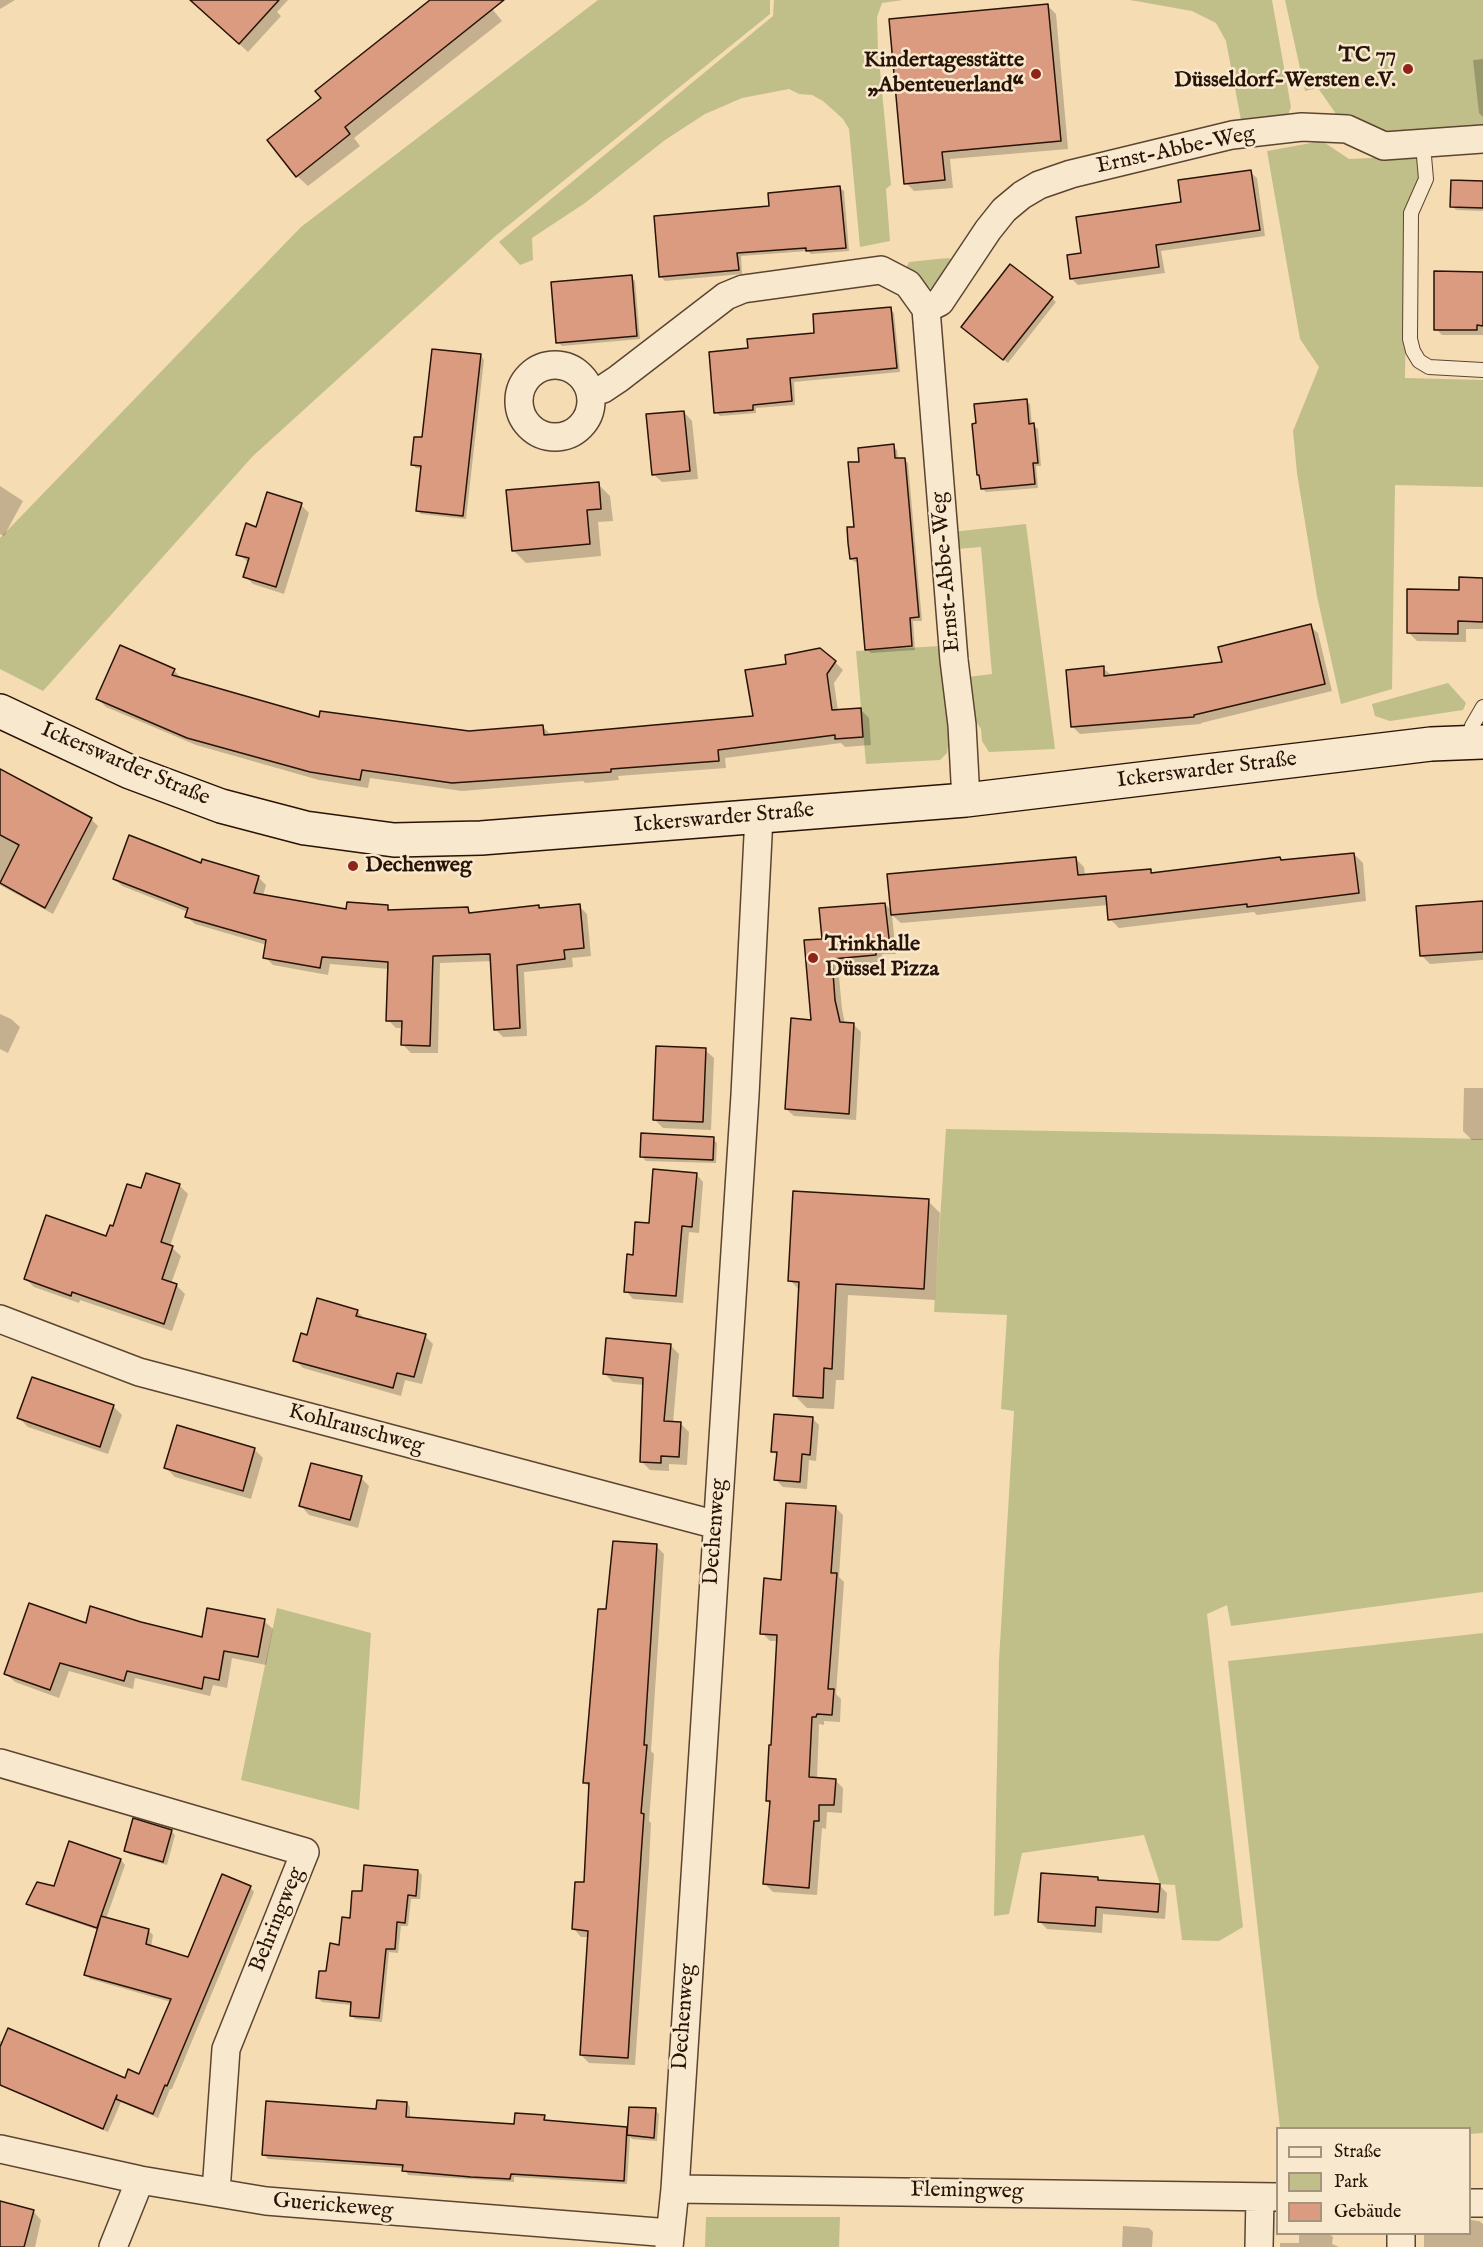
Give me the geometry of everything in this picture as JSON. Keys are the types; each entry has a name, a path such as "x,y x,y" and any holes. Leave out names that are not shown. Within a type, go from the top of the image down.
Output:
{"main road":[{"name":"Ickerswarder Straße","path":"0,711 130,772 222,806 305,828 394,840 481,838 966,800 1431,744 1476,742"}],"street":[{"name":"Ernst-Abbe-Weg","path":"966,800 962,725 952,638 926,309 940,302 1004,210 1039,185 1071,174 1301,118 1347,129 1384,146 1424,145 1483,139"},
{"path":"591,393 603,389 618,379 726,296 744,289 881,270 908,284 926,309"},
{"name":"Dechenweg","path":"670,2240 745,1095 759,816"},
{"name":"Kohlrauschweg","path":"0,1319 138,1372 717,1525"},
{"name":"Behringweg","path":"0,1763 305,1852 226,2049 216,2192"},
{"name":"Guerickeweg","path":"0,2149 140,2180 266,2201 670,2240"},
{"path":"113,2247 140,2180"},
{"name":"Flemingweg","path":"675,2188 1269,2197 1259,2247"}],"lane":[{"path":"1424,145 1426,179 1412,213 1410,339 1413,351 1419,361 1429,367 1483,370"},
{"name":"Ickerswarder Straße","path":"1476,742 1472,726 1483,707"}],"green space":[{"path":"598,0 770,0 770,14 494,237 253,456 43,691 0,669 0,538 301,227"},
{"path":"774,0 903,0 882,3 877,17 891,185 886,189 890,241 860,247 849,129 843,119 823,101 812,95 799,94 789,89 742,98 705,114 665,140 585,203 532,238 533,260 520,265 499,242 773,16"},
{"path":"1130,0 1272,0 1291,107 1287,117 1242,125 1226,41 1216,23 1192,11"},
{"name":"TC 77 Düsseldorf-Wersten e.V.","path":"1285,0 1483,0 1483,134 1384,141 1343,124 1318,88 1305,91"},
{"path":"1322,141 1349,159 1418,156 1420,183 1407,222 1405,378 1483,380 1483,487 1395,485 1392,689 1341,704 1317,596 1297,473 1293,431 1319,367 1300,339 1267,151"},
{"path":"948,258 953,260 935,289 930,288 906,268 909,262"},
{"path":"1026,524 1055,749 989,752 982,741 981,729 972,716 967,677 992,674 981,547 956,549 952,532"},
{"path":"940,646 949,741 947,753 940,760 866,764 856,651"},
{"path":"1448,683 1466,703 1463,710 1390,721 1375,716 1372,704"},
{"path":"946,1129 1483,1139 1483,1592 1231,1626 1227,1605 1207,1614 1243,1927 1219,1941 1182,1940 1175,1885 1160,1884 1144,1835 1022,1853 1009,1914 994,1916 999,1660 1014,1411 1001,1409 1007,1315 934,1312"},
{"path":"277,1608 371,1633 359,1810 241,1780"},
{"path":"1483,1633 1483,2133 1471,2134 1471,2127 1280,2127 1228,1661"},
{"path":"706,2217 840,2217 839,2247 705,2247"}],"building":[{"path":"190,0 279,0 239,44"},
{"path":"430,0 504,0 345,127 350,134 296,177 267,140 321,98 315,91"},
{"path":"1048,4 1061,141 942,152 945,180 904,184 889,19"},
{"path":"1251,170 1260,230 1156,245 1159,267 1070,279 1067,255 1081,253 1076,217 1181,202 1178,180"},
{"path":"1451,180 1483,181 1483,208 1450,207"},
{"path":"840,186 846,248 806,251 806,248 737,253 739,270 659,277 654,216 769,206 768,193"},
{"path":"1010,264 1053,297 1003,360 961,327"},
{"path":"1434,271 1483,272 1483,326 1477,325 1477,330 1434,330"},
{"path":"632,275 637,336 556,343 551,282"},
{"path":"891,307 897,368 790,378 792,401 753,405 753,410 714,413 709,352 748,348 747,339 814,333 813,314"},
{"path":"432,349 481,354 463,516 416,511 421,466 411,465 414,437 422,437"},
{"path":"1027,399 1029,424 1034,423 1038,463 1033,463 1035,484 981,489 979,475 977,475 972,424 976,423 974,404"},
{"path":"684,411 690,471 652,475 646,414"},
{"path":"894,444 895,458 905,458 919,617 910,618 912,646 865,650 857,558 850,559 848,543 847,527 854,527 848,462 859,462 858,448"},
{"path":"599,482 601,509 587,510 590,544 512,551 506,490"},
{"path":"267,492 302,503 276,587 243,577 249,558 236,555 246,523 256,527"},
{"path":"1459,577 1483,578 1483,622 1458,621 1458,634 1407,633 1407,589 1459,590"},
{"path":"1311,624 1325,684 1194,715 1194,717 1071,727 1066,670 1104,666 1104,676 1222,662 1218,647"},
{"path":"120,645 175,669 172,675 319,717 320,711 469,731 543,725 544,735 753,716 745,670 786,664 785,655 820,648 836,661 827,674 832,710 861,708 863,737 835,739 835,735 718,750 719,761 611,769 611,772 452,783 362,770 360,780 310,772 187,738 96,699"},
{"path":"0,769 92,818 45,908 0,883 19,845 0,835"},
{"path":"129,835 201,863 202,859 259,876 254,893 346,909 347,902 388,905 388,910 468,907 469,913 539,905 539,908 580,904 584,948 564,950 565,959 517,965 520,1028 494,1030 490,954 433,956 430,1046 401,1045 402,1021 386,1021 388,962 322,957 320,968 263,958 266,940 185,917 188,908 113,879"},
{"path":"1354,853 1359,893 1247,907 1247,904 1108,920 1106,896 891,915 887,874 1076,857 1078,875 1151,869 1151,873 1280,857 1281,860"},
{"path":"1483,901 1483,952 1420,956 1416,906"},
{"path":"885,903 890,947 876,948 876,955 832,959 835,1000 840,1022 854,1023 849,1114 785,1109 791,1018 811,1020 804,940 822,939 819,908"},
{"path":"656,1046 706,1048 703,1122 653,1120"},
{"path":"641,1133 714,1137 713,1160 640,1157"},
{"path":"653,1169 697,1173 692,1227 682,1226 676,1296 624,1292 627,1254 633,1255 635,1222 649,1223"},
{"path":"146,1173 180,1184 161,1242 173,1246 162,1279 177,1284 164,1324 72,1292 71,1296 24,1279 46,1215 106,1236 110,1225 113,1226 127,1184 141,1188"},
{"path":"793,1191 929,1199 924,1289 836,1284 832,1369 824,1368 823,1398 793,1396 799,1282 788,1281"},
{"path":"317,1298 358,1310 356,1316 426,1334 414,1377 397,1373 393,1388 293,1361 301,1333 307,1335"},
{"path":"606,1338 671,1344 664,1421 681,1422 679,1457 661,1456 661,1463 640,1462 643,1378 603,1374"},
{"path":"32,1377 114,1405 100,1447 17,1418"},
{"path":"774,1414 813,1417 810,1455 802,1454 800,1482 774,1480 777,1452 771,1452"},
{"path":"177,1425 255,1448 243,1491 164,1468"},
{"path":"311,1463 362,1476 350,1520 299,1506"},
{"path":"786,1503 836,1506 831,1573 837,1573 828,1689 834,1689 832,1715 817,1714 816,1717 812,1717 809,1777 836,1779 834,1805 819,1805 819,1821 814,1821 809,1888 763,1884 770,1801 766,1801 777,1635 760,1634 764,1578 781,1580"},
{"path":"613,1541 657,1544 644,1745 647,1745 641,1813 644,1814 628,2058 580,2055 588,1931 572,1929 575,1882 584,1882 589,1783 583,1783 598,1609 606,1609"},
{"path":"29,1603 86,1623 90,1606 141,1622 202,1637 207,1608 265,1619 258,1657 224,1651 219,1680 204,1677 202,1689 127,1671 124,1681 60,1663 50,1690 4,1674"},
{"path":"133,1818 172,1830 163,1862 124,1851"},
{"path":"69,1841 121,1859 97,1928 26,1904 37,1882 54,1886"},
{"path":"364,1865 418,1870 416,1896 408,1895 405,1923 397,1922 395,1949 386,1949 379,2018 350,2016 351,2002 316,1998 319,1971 326,1971 330,1943 339,1945 342,1917 350,1918 352,1891 362,1891"},
{"path":"1041,1873 1160,1884 1158,1912 1096,1907 1095,1926 1038,1922"},
{"path":"222,1874 251,1886 167,2086 165,2085 153,2114 116,2099 117,2095 103,2129 0,2085 0,2047 8,2028 125,2078 128,2069 139,2074 171,1999 84,1975 101,1916 149,1929 146,1944 188,1957"},
{"path":"377,2100 407,2102 406,2117 514,2124 515,2113 545,2115 544,2120 627,2127 624,2181 511,2174 510,2179 471,2177 402,2171 403,2165 262,2155 266,2101 376,2109"},
{"path":"629,2107 656,2108 654,2138 627,2135"},
{"path":"0,2201 34,2210 24,2247 0,2247"}],"place":[{"name":"TC 77 Düsseldorf-Wersten e.V.","path":"1408,69"},
{"name":"Kindertagesstätte „Abenteuerland“","path":"1036,74"},
{"name":"Dechenweg","path":"353,866"},
{"name":"Trinkhalle Düssel Pizza","path":"813,958"}]}
